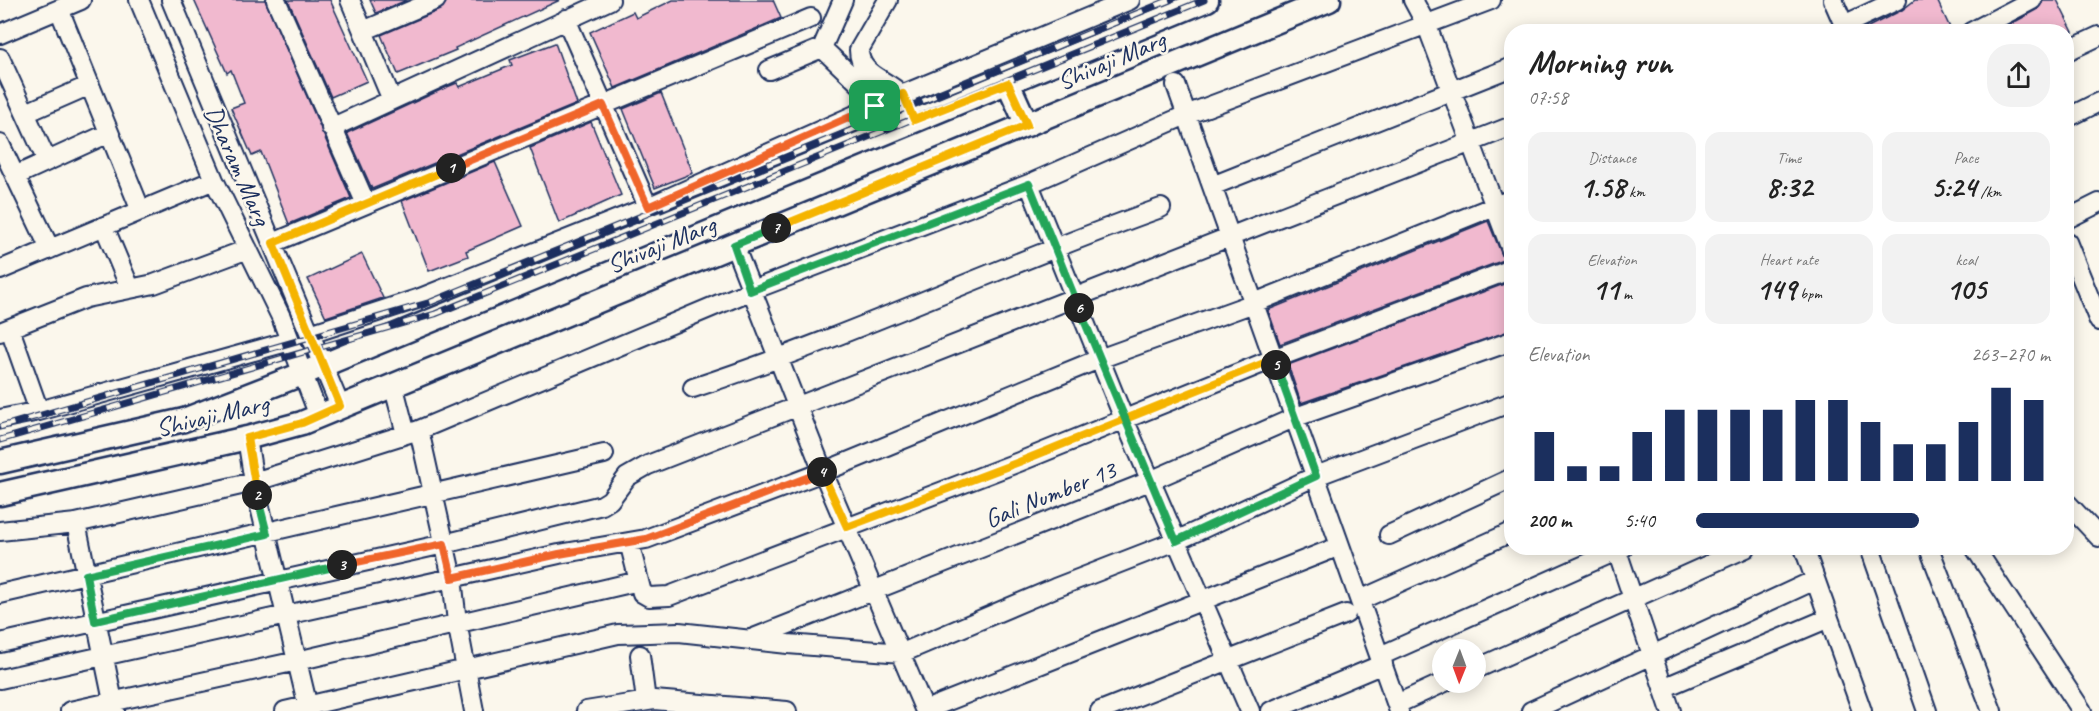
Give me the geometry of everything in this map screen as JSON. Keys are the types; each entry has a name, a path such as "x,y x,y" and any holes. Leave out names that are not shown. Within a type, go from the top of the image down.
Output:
{"main road":[{"name":"Shivaji Marg","path":"0,494 247,438 319,416 1329,0"},
{"name":"Shivaji Marg","path":"0,462 184,420 313,370 652,217 914,120 1204,1"},
{"path":"1008,83 1027,125"}],"street":[{"path":"0,34 61,6 81,0"},
{"name":"Dharam Marg","path":"139,0 214,180 290,341 340,406"},
{"name":"Dharam Marg","path":"171,0 310,334 319,416"},
{"path":"276,0 366,204"},
{"path":"350,0 392,100"},
{"path":"363,31 436,0"},
{"path":"331,128 610,0"},
{"path":"769,70 822,48 843,0"},
{"path":"888,0 859,51 859,60 866,70 903,94 914,120"},
{"path":"310,334 652,217 875,106 1130,0"},
{"path":"1413,0 1427,26 1504,230"},
{"path":"0,531 76,523 254,482 412,432 750,291 1029,184 1186,115 1491,0"},
{"path":"1833,0 1844,24"},
{"path":"1853,24 1897,0"},
{"path":"1986,24 2032,0"},
{"path":"61,6 141,211"},
{"path":"273,243 812,18"},
{"path":"566,19 652,217"},
{"path":"2074,48 2099,36"},
{"path":"822,48 866,90 875,106"},
{"path":"0,58 47,161"},
{"path":"1212,186 1504,70"},
{"path":"26,113 90,85"},
{"path":"1176,85 1398,707 1432,689"},
{"path":"2074,114 2099,102"},
{"path":"0,643 278,579 444,544 602,505 610,500 627,477 648,465 1504,129"},
{"path":"15,176 109,133"},
{"path":"0,144 50,249"},
{"path":"0,270 214,180"},
{"path":"1029,184 1124,419 1250,711"},
{"path":"0,680 580,549 646,539 823,472 1099,359 1254,303 1504,202"},
{"path":"2074,216 2099,203"},
{"path":"693,388 778,360 1054,246 1161,208"},
{"path":"104,226 130,288"},
{"path":"734,245 750,291 823,472 925,711 1340,546"},
{"path":"39,411 5,330 86,298 154,284 248,249"},
{"path":"2074,259 2099,321"},
{"path":"629,542 642,593 649,597 669,596 1274,359 1504,272"},
{"path":"0,419 39,411 290,341"},
{"name":"Gali Number 13","path":"749,639 1150,481 1296,417 1504,344"},
{"path":"393,384 433,495 452,578 457,622 474,711"},
{"path":"285,711 309,708 618,634 643,631 679,632 902,653 1033,597 1176,541 1316,476 1504,405"},
{"path":"247,438 254,482 309,708"},
{"path":"0,594 267,534 604,454"},
{"path":"1389,535 1504,482"},
{"path":"2074,510 2099,537"},
{"path":"76,523 114,707"},
{"path":"1360,600 1504,536"},
{"path":"1271,711 1604,555"},
{"path":"1621,555 1671,711"},
{"path":"1486,665 1731,555"},
{"path":"1806,555 1862,711"},
{"path":"1872,555 1927,711"},
{"path":"1932,555 1992,711"},
{"path":"1980,555 2082,711"},
{"path":"70,711 114,707 457,622 639,580"},
{"path":"1531,711 1653,657 1815,580"},
{"path":"1100,711 1346,614"},
{"path":"1663,688 1829,618"},
{"path":"640,655 646,701"},
{"path":"594,710 646,701 787,711"}],"building":[{"path":"194,0 265,0 351,198 289,224 261,152 252,156 231,108 244,103 231,70 227,73"},
{"path":"288,0 330,0 367,81 331,97"},
{"path":"370,0 407,0 376,13"},
{"path":"447,0 560,0 455,48 456,50 398,74 381,35 440,10"},
{"path":"673,0 773,0 781,18 615,88 590,32 633,12 636,18"},
{"path":"1915,0 1937,0 1948,24 1874,24 1902,10"},
{"path":"2043,0 2057,0 2069,24 2011,24 2037,10"},
{"path":"555,43 577,104 372,189 347,133 447,87 457,83 459,87 512,65 510,60"},
{"path":"661,93 693,173 655,188 623,109"},
{"path":"591,122 621,195 559,223 530,148"},
{"path":"495,162 523,226 466,251 468,256 429,271 402,201"},
{"path":"1488,221 1504,260 1280,344 1268,310"},
{"path":"362,254 383,298 326,317 308,279"},
{"path":"1504,284 1504,333 1301,403 1288,365"}],"railway":[{"path":"0,427 431,302 1170,0"},
{"path":"0,440 435,314 1204,0"}],"route":[{"path":"875,106 648,207 603,105 273,243 340,406 302,423 247,438 254,482 267,534 86,575 95,621 444,544 452,578 591,547 646,539 729,505 823,472 847,527 1019,462 1124,419 1274,359 1316,476 1176,541 1124,419 1029,184 750,291 734,245 1027,125 1008,83 914,120 903,94 875,106"}]}
